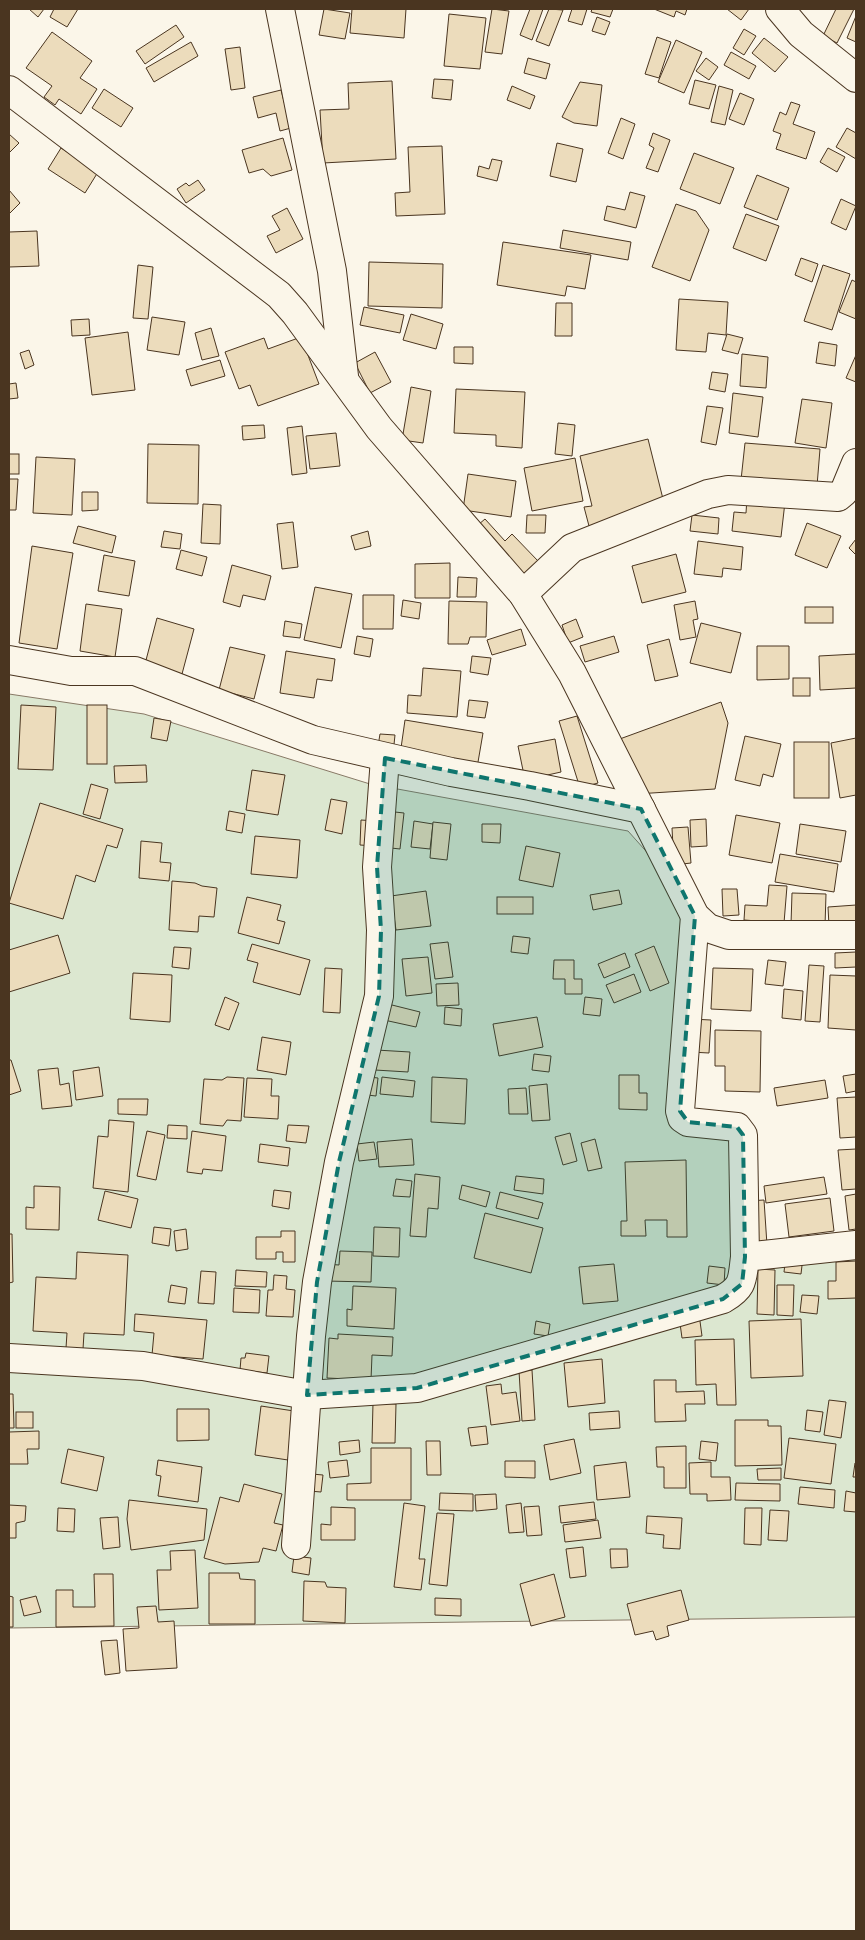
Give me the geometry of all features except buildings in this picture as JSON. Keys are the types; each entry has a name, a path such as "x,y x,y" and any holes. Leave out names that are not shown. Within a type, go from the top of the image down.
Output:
{"street":[{"path":"280,9 332,271 344,378"},
{"path":"780,9 801,34 856,78"},
{"path":"9,90 278,295 295,314 379,428 523,594 572,673 695,916 708,928 729,935 856,935"},
{"path":"523,594 572,548 708,494 728,490 838,498 844,492 856,463"},
{"path":"9,660 71,670 135,671 313,740 451,772 641,809"},
{"path":"296,1545 311,1336 320,1263 341,1153 378,996 381,930 378,867 385,758"},
{"path":"9,1358 143,1366 307,1395 418,1388 724,1299 736,1292 742,1284 745,1257 743,1135 736,1126 688,1122 682,1118 680,1112 695,916"},
{"path":"745,1257 856,1245"}],"highlighted area":[{"path":"385,758 641,809 695,916 680,1111 688,1122 737,1127 743,1135 745,1257 742,1284 723,1299 417,1388 307,1395 317,1282 339,1162 379,996 381,930 377,867"}],"green space":[{"path":"9,694 144,714 370,784 628,831 661,868 687,928 676,1109 736,1138 738,1264 856,1255 856,1617 9,1628"}]}
